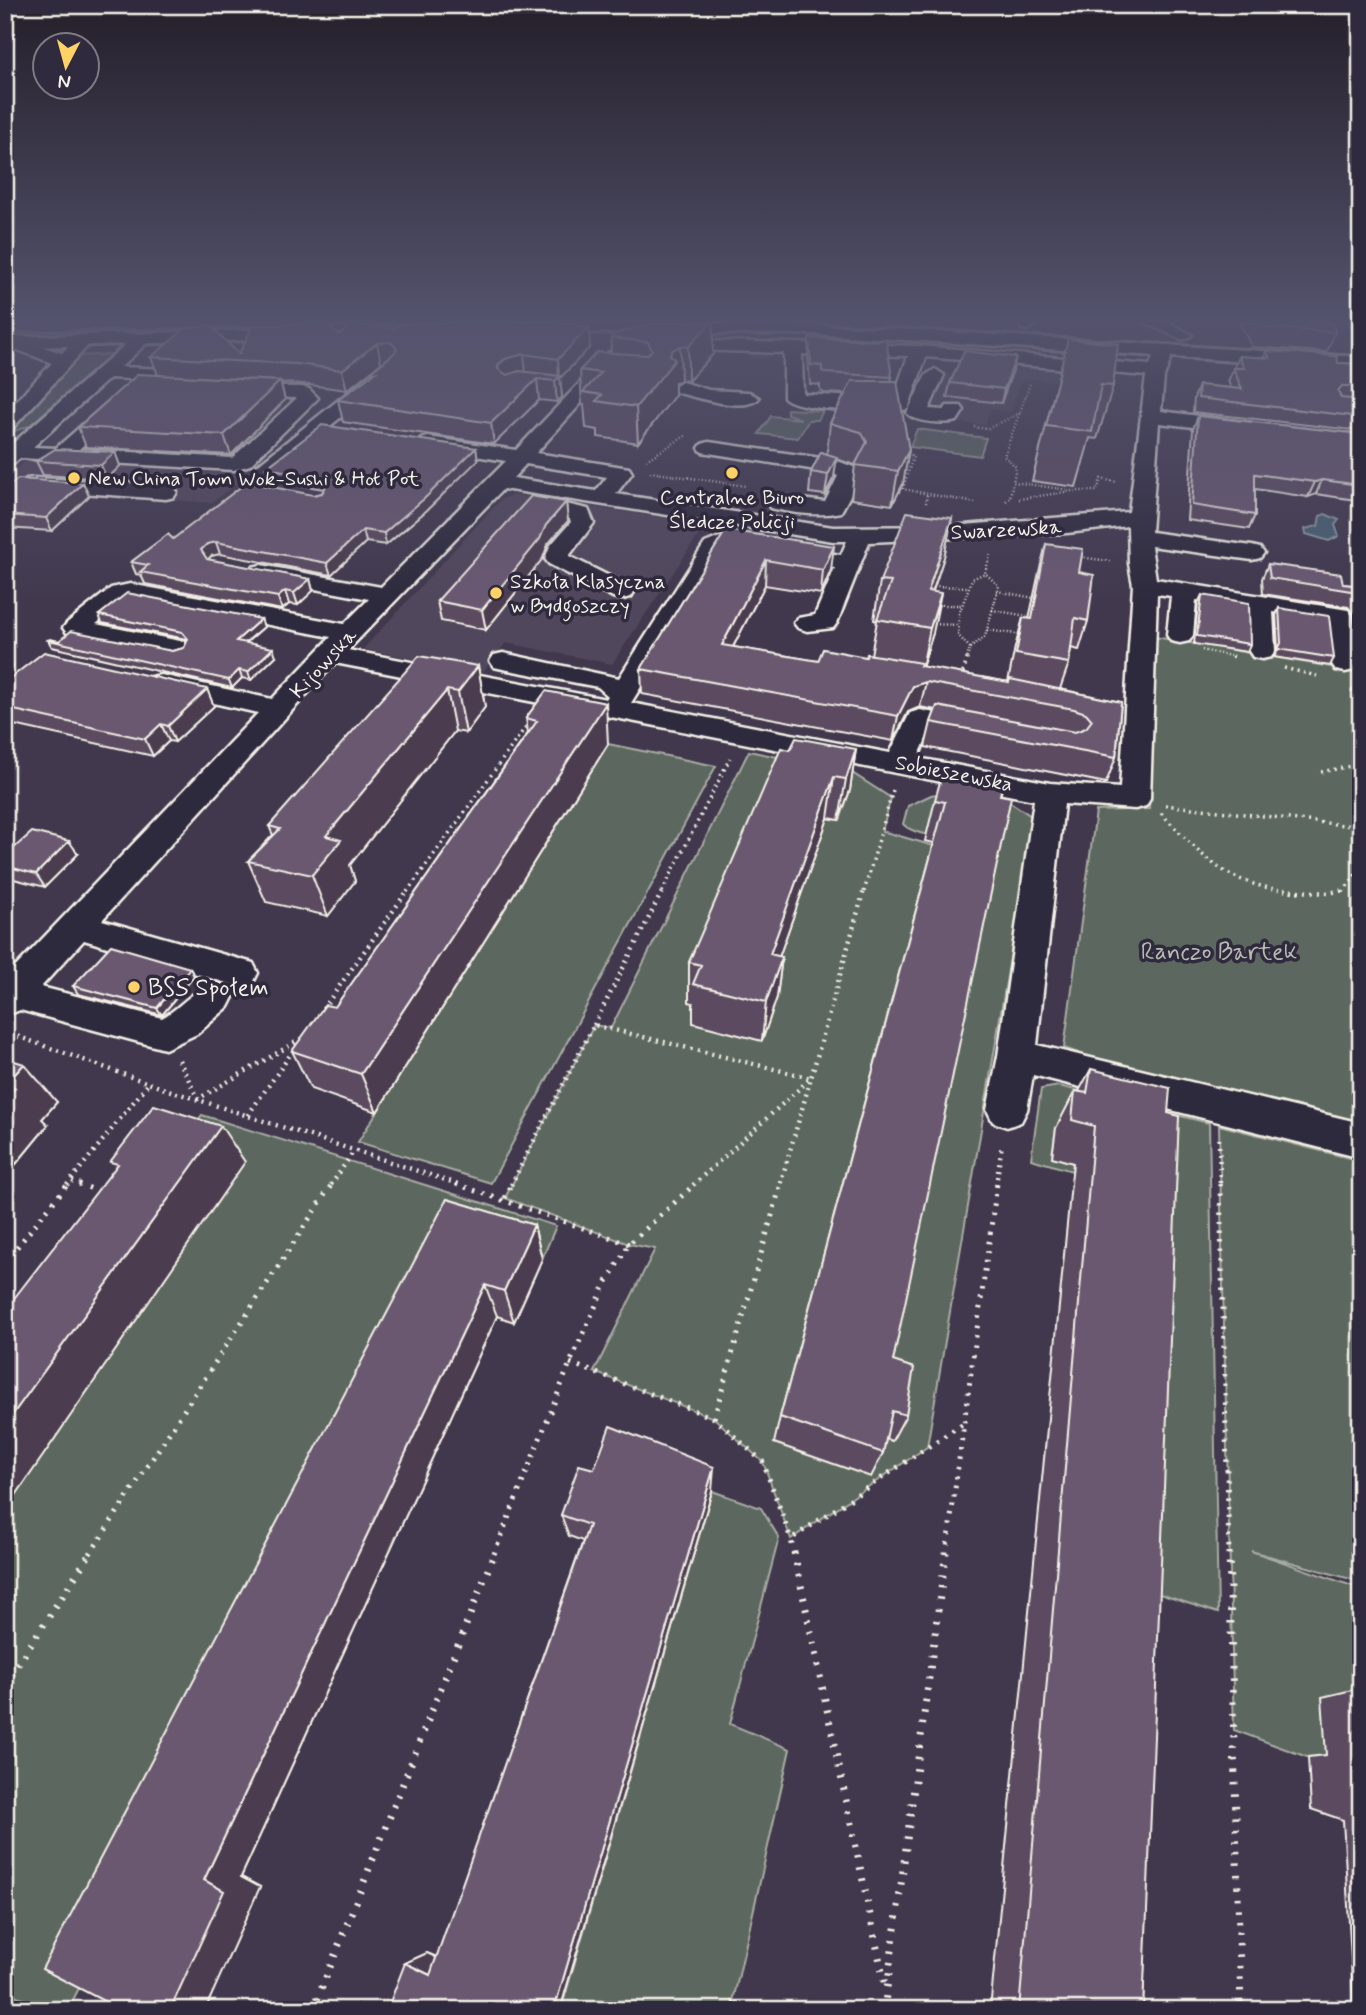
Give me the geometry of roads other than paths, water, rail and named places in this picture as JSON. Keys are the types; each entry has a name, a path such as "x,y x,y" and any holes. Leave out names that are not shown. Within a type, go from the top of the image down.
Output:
{"street":[{"path":"9,450 33,437 57,416"},
{"path":"62,454 104,416"},
{"path":"9,450 234,464 243,461 289,416"},
{"path":"256,476 330,416"},
{"name":"Kijowska","path":"9,998 329,654 559,416"},
{"path":"1151,416 1271,430"},
{"name":"Sobieszewska","path":"329,654 548,696 618,701 743,732 1050,793 1135,799 1141,551 1151,416"},
{"path":"318,426 345,430"},
{"path":"413,441 621,472 602,498"},
{"path":"709,448 835,466 843,469 849,477 833,507 820,509 746,498 731,499 721,517"},
{"path":"19,483 166,492"},
{"path":"492,488 580,514 583,523 558,551 557,559 622,592"},
{"name":"Swarzewska","path":"492,488 602,498 833,534 998,537 1117,522 1141,551"},
{"path":"920,534 927,498"},
{"path":"807,623 824,623 859,541 856,535"},
{"path":"998,537 1141,551 1252,553"},
{"path":"618,701 713,548 720,544 848,564"},
{"path":"1141,551 1184,590 1339,615 1345,664"},
{"path":"233,566 387,595"},
{"path":"1180,635 1184,590"},
{"path":"176,648 76,628 120,593 130,591 350,633"},
{"path":"1260,603 1262,651"},
{"path":"503,661 607,681 618,701"},
{"path":"132,676 280,709"},
{"path":"618,701 682,706 691,703"},
{"path":"1110,713 1137,718"},
{"path":"901,762 920,719 1012,736"},
{"path":"1007,1110 1017,1056 1050,793"},
{"path":"9,998 165,1034 184,1024 227,985 77,925"},
{"path":"1017,1056 1361,1141"}],"water":[{"path":"1325,514 1339,520 1335,525 1339,536 1329,541 1306,534 1305,529 1318,526 1320,516"}],"place":[{"name":"Centralne Biuro Śledcze Policji","path":"732,473"},
{"name":"New China Town Wok-Sushi & Hot Pot","path":"74,478"},
{"name":"Szkoła Klasyczna w Bydgoszczy","path":"496,593"},
{"name":"BSS Społem","path":"134,987"}],"park label":[{"name":"Ranczo Bartek","path":"1219,951"}]}
